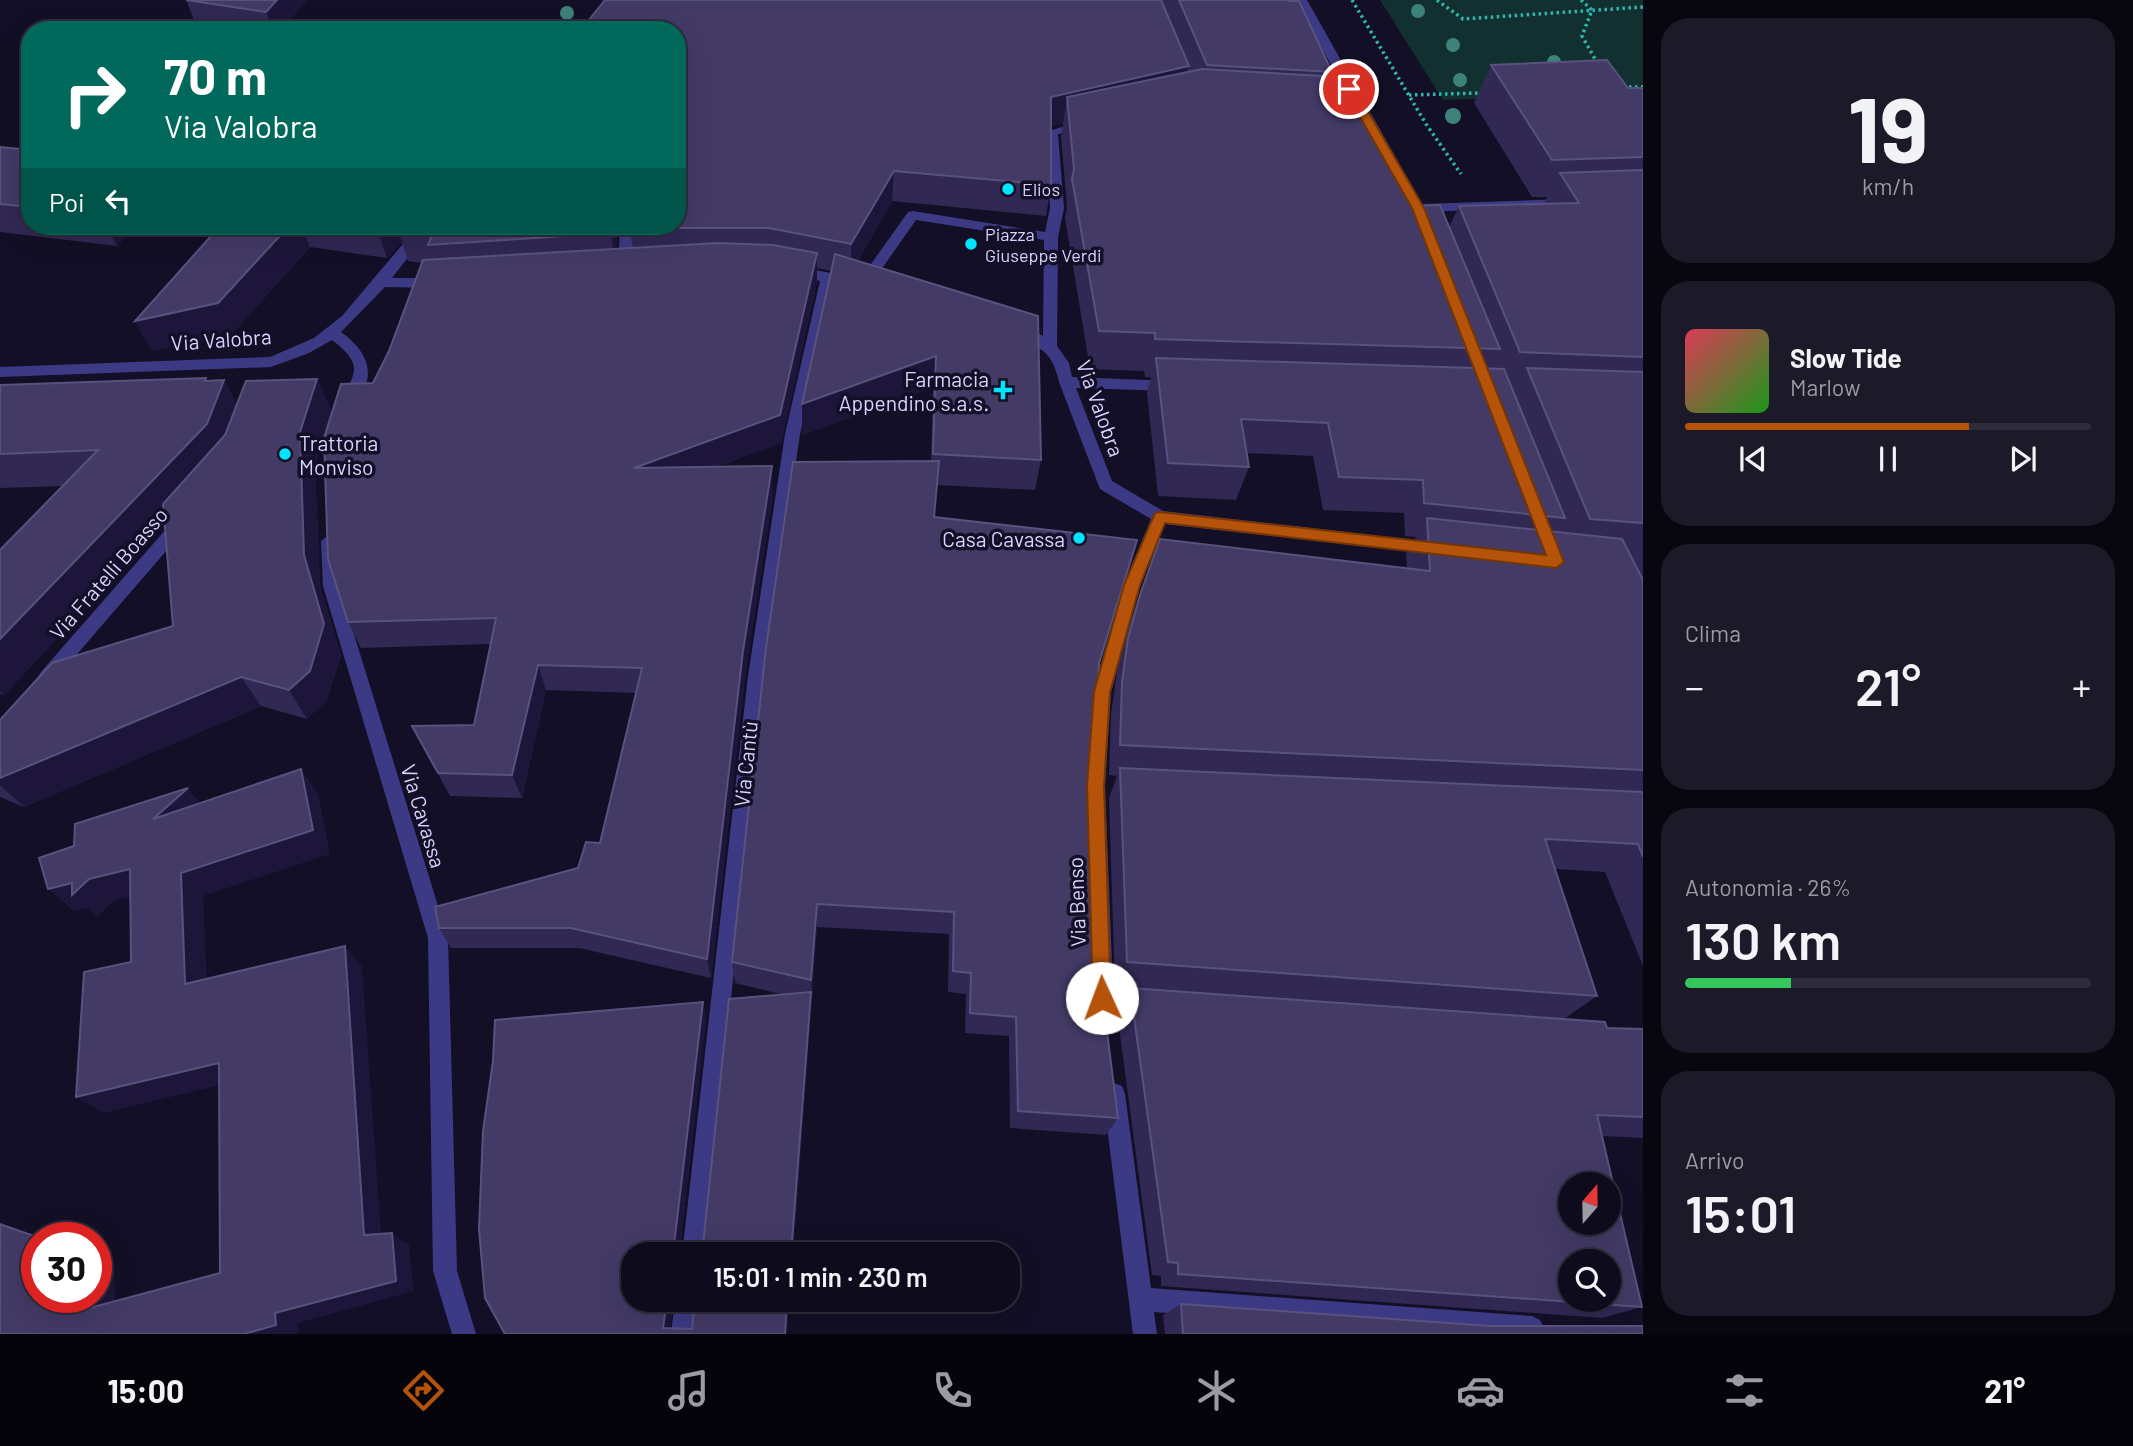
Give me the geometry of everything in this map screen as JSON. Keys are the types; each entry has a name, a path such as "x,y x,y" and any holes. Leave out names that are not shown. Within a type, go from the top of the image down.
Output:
{"street":[{"path":"1301,0 1355,110 1418,208 1429,237"},
{"path":"1050,347 1051,237 1057,208 1052,132 1092,122"},
{"path":"1418,208 1574,202"},
{"path":"782,269 870,286 913,215 1051,237"},
{"name":"Via Valobra","path":"0,372 269,369 332,333 382,282 418,235"},
{"path":"625,270 627,235"},
{"name":"Via Cantù","path":"694,1242 753,694 808,352 828,277"},
{"path":"382,282 449,282"},
{"name":"Via Valobra","path":"997,320 1021,328 1050,347 1062,363 1066,382 1106,485 1160,517 1448,550"},
{"path":"332,333 352,346 359,361 361,379 345,404 341,416"},
{"path":"1066,382 1190,387"},
{"name":"Via Fratelli Boasso","path":"36,689 190,514"},
{"name":"Via Benso","path":"1107,1039 1102,998 1105,682 1132,585 1160,517"},
{"name":"Via Cavassa","path":"328,519 331,586 438,938 445,1271 464,1334"},
{"path":"1102,998 1170,1003"},
{"path":"1112,1080 1145,1334"},
{"path":"1141,1299 1548,1329"},
{"path":"683,1334 686,1312"}],"path":[{"path":"1352,0 1409,95 1467,182 1478,205"},
{"path":"1437,0 1463,19 1643,7"},
{"path":"1581,0 1591,10"},
{"path":"1591,10 1582,36 1600,67"},
{"path":"1612,88 1643,87"},
{"path":"1409,95 1490,92"}],"green space":[{"path":"1380,0 1643,0 1643,92 1443,100"}],"building":[{"path":"186,0 277,0 266,12"},
{"path":"605,0 1161,0 1189,66 1051,97 1051,185 894,171 851,244 769,228 686,228 686,21 588,21"},
{"path":"1179,0 1299,1 1332,72 1207,65"},
{"path":"1607,60 1628,88 1643,88 1643,157 1552,160 1491,65"},
{"path":"1202,69 1341,77 1346,81 1412,206 1440,205 1500,349 1155,339 1155,333 1099,331 1072,179 1074,169 1067,97"},
{"path":"0,147 21,149 21,206 0,204"},
{"path":"1643,170 1643,357 1520,352 1459,206 1579,203 1560,173"},
{"path":"212,235 281,235 218,303 135,321"},
{"path":"432,235 580,235 428,245"},
{"path":"718,243 773,245 817,253 780,415 634,468 772,466 743,651 707,959 571,928 439,928 435,907 578,868 586,842 600,843 642,668 538,665 512,775 438,773 412,726 474,725 496,618 348,622 328,559 324,438 341,384 373,383 389,351 423,260"},
{"path":"835,254 1038,316 1041,460 933,454 936,356 802,404"},
{"path":"1156,358 1504,369 1565,518 1424,503 1423,480 1339,477 1328,423 1241,419 1249,467 1168,463"},
{"path":"1527,368 1643,372 1643,523 1590,519"},
{"path":"206,378 205,381 224,380 207,424 0,639 0,550 98,450 0,454 0,385"},
{"path":"317,379 300,432 304,555 324,624 310,671 289,690 241,677 0,778 0,720 52,663 173,626 163,504 225,435 246,381"},
{"path":"939,461 934,517 1137,540 1099,663 1094,760 1100,977 1118,1118 1018,1111 1016,1017 970,1013 971,973 953,971 954,912 817,904 811,980 732,962 766,648 793,462"},
{"path":"1427,518 1622,539 1643,580 1643,770 1120,745 1122,682 1128,638 1160,539 1430,571"},
{"path":"1120,768 1643,792 1643,857 1638,844 1545,839 1597,996 1127,962"},
{"path":"301,769 313,830 181,873 185,984 345,946 364,1235 392,1233 396,1281 275,1313 276,1325 244,1334 0,1334 0,1224 21,1231 21,1313 112,1313 112,1302 220,1273 219,1063 76,1097 84,972 131,962 130,869 89,879 72,895 72,883 48,889 39,858 74,846 75,824 188,788 153,819"},
{"path":"1130,988 1605,1022 1607,1028 1643,1029 1643,1117 1597,1115 1610,1172 1558,1172 1558,1236 1620,1236 1621,1217 1642,1307 1621,1306 1621,1249 1558,1249 1558,1301 1178,1274 1178,1263 1168,1262"},
{"path":"811,992 792,1242 703,1242 729,999"},
{"path":"703,1002 674,1242 621,1242 621,1312 665,1312 663,1328 692,1329 694,1312 786,1312 785,1334 505,1334 485,1298 479,1229 483,1131 493,1061 495,1020"},
{"path":"1181,1304 1490,1326 1643,1326 1643,1334 1183,1334"}],"place":[{"name":"Elios","path":"1008,189"},
{"name":"Piazza Giuseppe Verdi","path":"971,244"},
{"name":"Farmacia Appendino s.a.s.","path":"1003,390"},
{"name":"Trattoria Monviso","path":"285,454"},
{"name":"Casa Cavassa","path":"1079,538"}],"route":[{"path":"1102,998 1096,786 1102,692 1132,585 1160,517 1556,562 1418,208 1349,89"}]}
